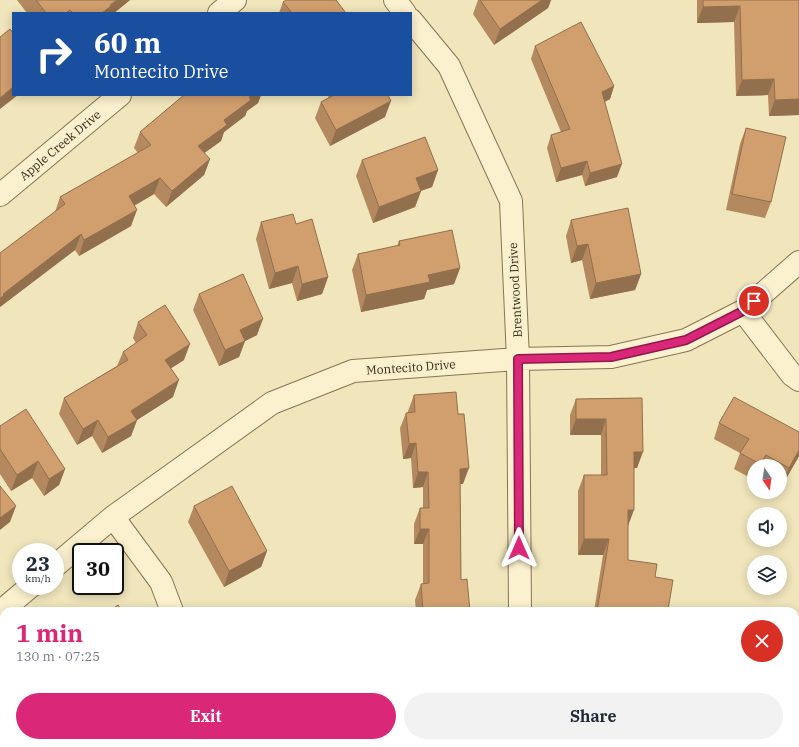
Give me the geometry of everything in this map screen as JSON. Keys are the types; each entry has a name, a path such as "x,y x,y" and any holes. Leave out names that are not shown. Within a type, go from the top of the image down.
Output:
{"street":[{"path":"220,12 235,0"},
{"path":"395,0 404,12"},
{"name":"Brentwood Drive","path":"412,21 449,66 511,202 518,359 520,607"},
{"name":"Apple Creek Drive","path":"0,195 119,96"},
{"name":"Montecito Drive","path":"64,558 113,517 272,404 353,371 518,359 611,357 686,340 743,311 799,262"},
{"path":"743,311 792,375 799,380"},
{"path":"113,517 161,582 170,607"},
{"path":"6,607 20,595"}],"building":[{"path":"36,0 117,0 103,12 72,12 70,10 67,12 45,12"},
{"path":"286,0 336,0 345,12 291,12 283,2"},
{"path":"480,0 542,0 500,29"},
{"path":"703,0 799,0 799,99 775,100 774,79 742,80 740,6 703,7"},
{"path":"581,22 614,86 602,92 622,164 590,173 587,161 561,168 551,135 570,129 535,46"},
{"path":"10,29 12,32 12,88 0,98 0,37"},
{"path":"183,96 250,96 249,97 251,100 224,120 227,125 198,146 210,159 172,191 160,178 129,196 137,210 84,240 81,234 3,294 4,295 0,299 0,253 65,204 60,197 151,145 140,132"},
{"path":"332,96 388,96 391,101 336,130 321,102"},
{"path":"746,128 786,137 771,202 732,194"},
{"path":"425,137 438,170 416,178 421,191 379,207 362,160"},
{"path":"628,208 641,274 596,283 588,244 577,246 571,220"},
{"path":"293,214 296,224 312,219 328,277 302,284 298,266 275,273 261,222"},
{"path":"452,230 460,268 428,275 430,282 366,295 358,254 400,245 399,241"},
{"path":"243,274 263,319 240,330 245,341 225,350 199,294"},
{"path":"165,305 190,344 165,360 179,380 131,411 137,420 108,437 98,420 83,429 64,398 128,360 123,352 147,335 138,322"},
{"path":"456,392 458,414 464,414 469,468 460,469 461,580 467,579 470,607 423,607 421,584 429,583 429,529 420,529 420,508 429,508 428,472 418,472 416,443 409,444 406,413 415,412 414,395"},
{"path":"734,397 799,432 799,450 789,468 787,467 787,459 773,459 766,455 763,459 751,459 740,453 749,439 719,423"},
{"path":"642,398 643,452 634,452 634,510 628,510 628,560 657,564 655,577 673,580 668,607 598,607 609,539 584,539 584,475 607,475 606,419 576,419 576,399"},
{"path":"26,409 65,469 49,479 38,461 17,475 0,449 0,426"},
{"path":"0,486 16,506 0,518"},
{"path":"232,486 267,551 229,571 194,506"}],"route":[{"path":"519,548 518,359 611,357 686,340 743,311 754,301"}]}
